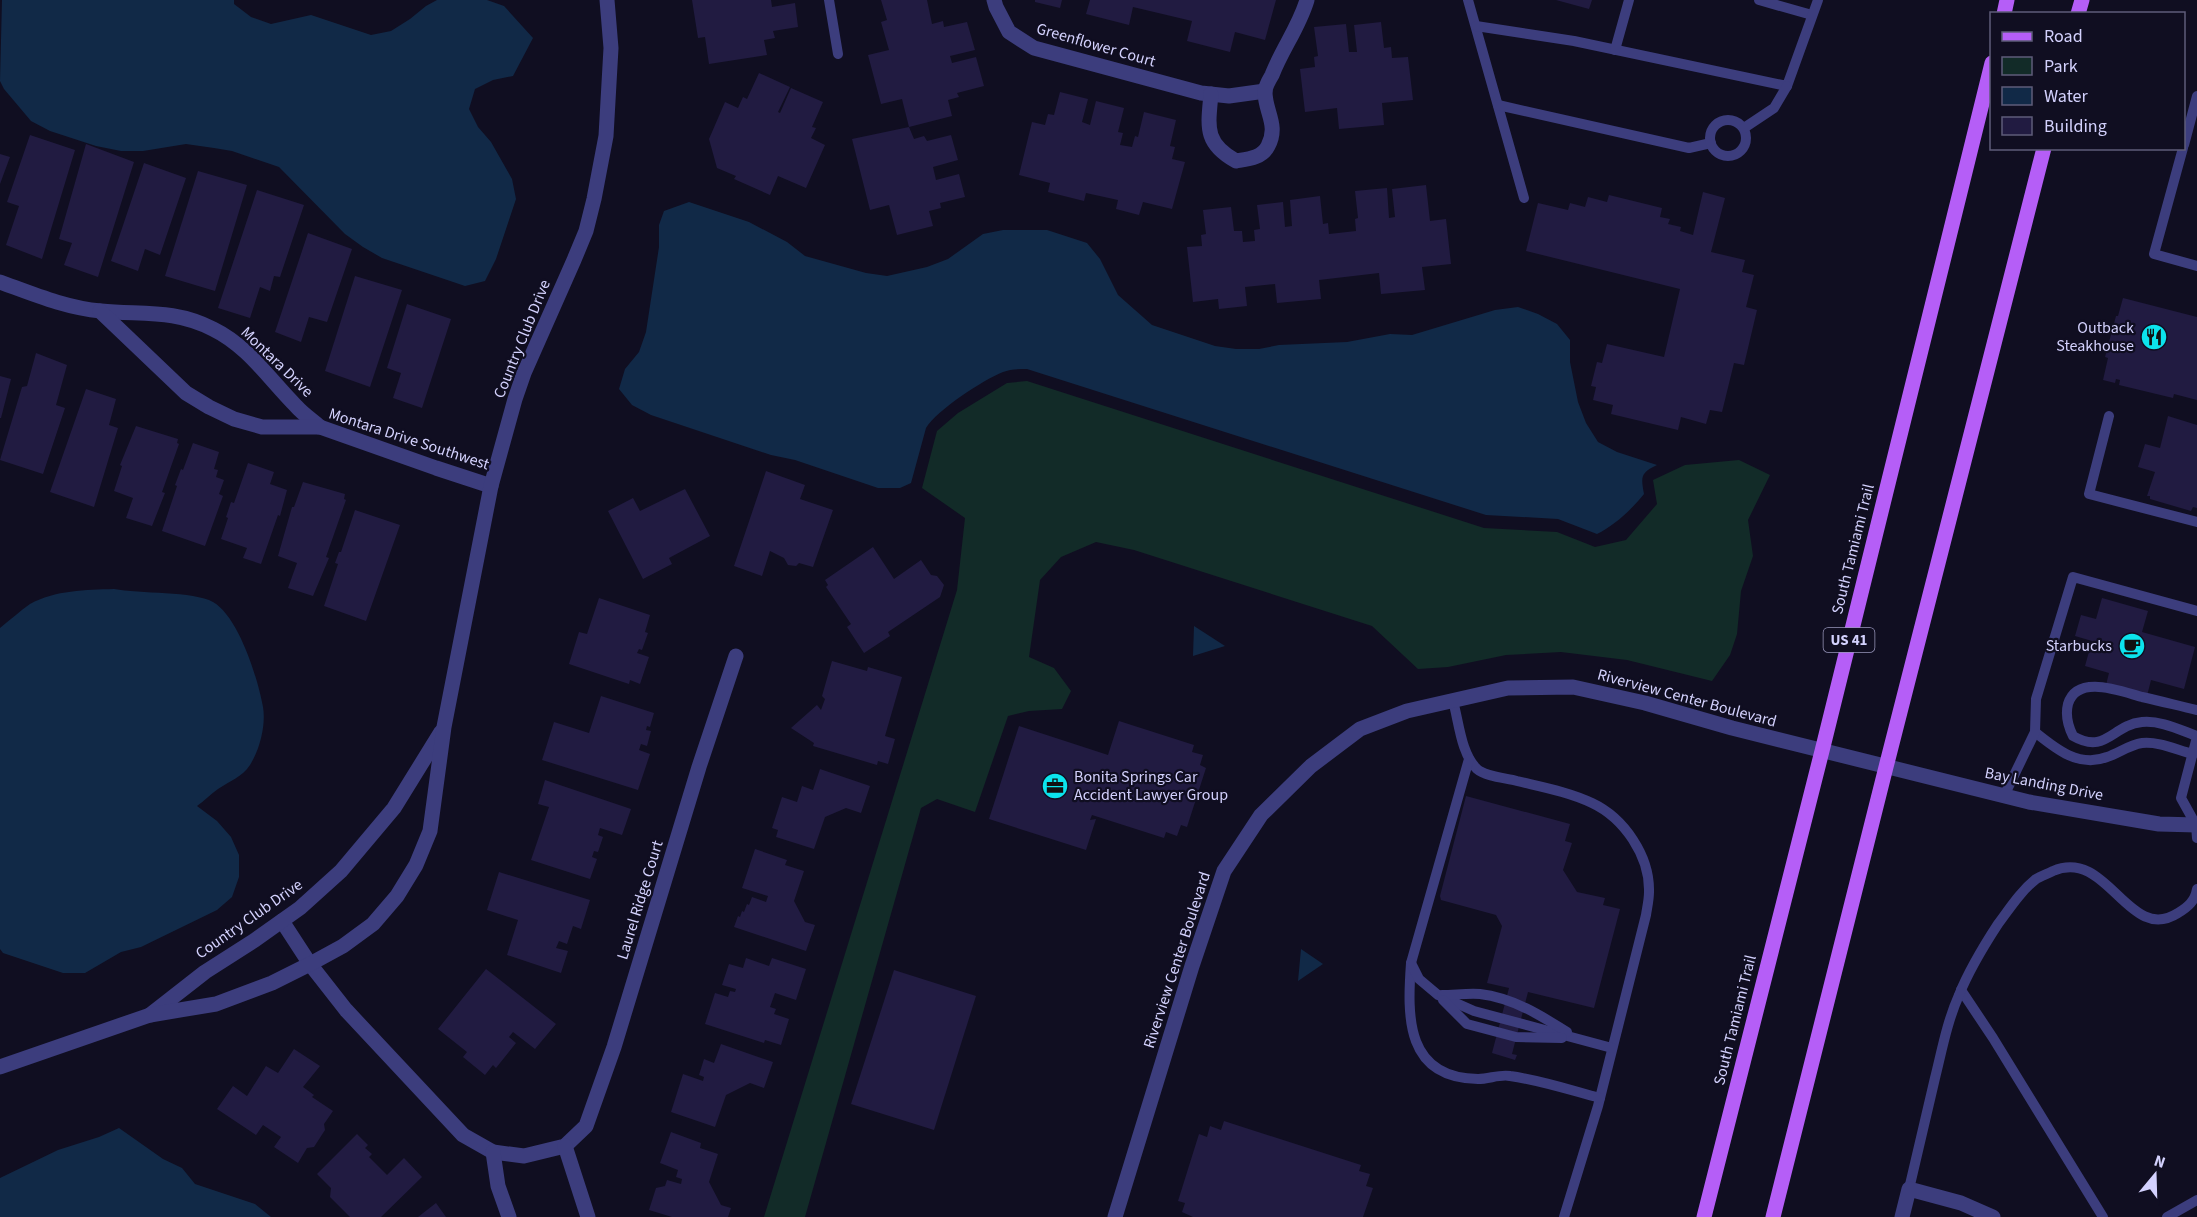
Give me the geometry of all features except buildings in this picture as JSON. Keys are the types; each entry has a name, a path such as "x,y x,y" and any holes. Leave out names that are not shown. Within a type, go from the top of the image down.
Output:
{"main road":[{"name":"South Tamiami Trail","path":"1704,1217 1990,71"},
{"path":"1773,1217 2043,150"}],"street":[{"name":"Country Club Drive","path":"0,1067 150,1015 216,1004 272,983 343,946 373,924 397,896 416,865 430,831 444,727 491,486 524,373 586,231 594,199 606,136 611,48 607,0"},
{"name":"Greenflower Court","path":"994,0 1009,32 1034,48 1210,94 1229,96 1265,92"},
{"path":"1210,94 1208,126 1211,141 1224,154 1236,161 1257,157 1268,148 1273,134 1265,92 1276,63 1303,13 1307,0"},
{"path":"0,282 67,306 100,311"},
{"name":"Montara Drive Southwest","path":"100,311 186,393 234,419 262,428 320,427 491,486"},
{"name":"Montara Drive","path":"100,311 159,312 187,318 213,329 238,345 296,406 320,427"},
{"name":"Laurel Ridge Court","path":"565,1146 586,1126 610,1058 699,767 736,656"},
{"name":"Riverview Center Boulevard","path":"1115,1217 1192,966 1224,871 1261,815 1311,766 1359,729 1407,711 1508,688 1573,687 1645,703 1732,728 1886,767"},
{"name":"Country Club Drive","path":"150,1015 205,972 300,908 341,871 394,808 444,727"},
{"name":"Bay Landing Drive","path":"1886,767 2004,796 2197,829"},
{"path":"282,921 310,964 346,1010 463,1135 493,1152 524,1156 565,1146 588,1217"},
{"path":"493,1152 498,1186 508,1217"},
{"path":"1902,1217 1909,1189 1961,1203 1993,1217"}],"lane":[{"path":"829,0 838,54"},
{"path":"1468,0 1524,198"},
{"path":"1615,50 1629,0"},
{"path":"1759,0 1812,15"},
{"path":"1744,128 1774,108 1787,86 1818,0"},
{"path":"1476,26 1574,41 1787,86"},
{"path":"2185,140 2197,96"},
{"path":"1498,105 1689,147 1711,142"},
{"path":"1732,120 1744,128 1747,138 1738,153 1732,156 1716,151 1711,142 1712,129 1721,121 1732,120"},
{"path":"2182,150 2154,254 2197,266"},
{"path":"2109,416 2089,494 2197,522"},
{"path":"2004,796 2035,732 2036,699 2073,577 2197,611"},
{"path":"2197,710 2103,687 2085,687 2075,691 2071,697 2066,716 2073,736 2085,743 2095,743 2126,727 2146,721 2197,736 2181,798 2197,829"},
{"path":"1453,701 1469,759 1480,772 1575,796 1594,804 1630,836 1641,855 1647,875 1649,892 1646,915 1600,1098 1564,1217"},
{"path":"2035,732 2055,748 2087,761 2107,757 2146,743 2193,754"},
{"path":"1469,759 1411,963 1409,995 1417,1048 1430,1065 1452,1075 1478,1079 1508,1075 1600,1098"},
{"path":"1909,1189 1947,1030 1961,990 1980,951 2016,899 2038,878 2060,868 2079,868 2094,873 2128,906 2159,920 2173,917 2186,909 2195,898 2197,889"},
{"path":"1411,963 1419,979 1467,1024 1516,1037 1578,1038"},
{"path":"1961,990 2103,1217"},
{"path":"1438,995 1480,994 1524,1006 1578,1038"},
{"path":"1438,995 1474,1011 1612,1048"},
{"path":"2167,1217 2197,1200"}],"green space":[{"path":"1027,381 1484,528 1557,532 1595,547 1626,540 1657,504 1653,480 1685,465 1739,460 1770,475 1748,520 1753,556 1741,591 1737,634 1730,655 1712,681 1627,660 1561,652 1506,655 1448,667 1418,669 1372,626 1134,550 1096,542 1061,557 1040,580 1029,657 1054,668 1071,691 1062,709 1029,711 1008,716 975,812 937,799 921,808 805,1217 764,1217 957,590 965,518 922,488 937,431 958,413 1007,383"}],"water":[{"path":"2,0 234,0 234,4 251,17 271,24 311,15 371,35 391,31 437,0 487,0 504,6 533,38 513,76 493,80 475,89 469,109 512,179 516,199 496,259 485,281 465,286 382,258 345,234 279,167 232,151 186,144 143,151 121,151 96,146 50,131 31,121 0,81"},
{"path":"689,202 749,222 787,242 805,256 866,273 887,276 927,267 948,259 983,234 1003,230 1047,230 1087,243 1100,259 1118,295 1152,325 1215,346 1236,349 1347,342 1390,334 1412,335 1495,310 1518,307 1557,324 1570,340 1570,362 1578,402 1586,423 1598,442 1617,452 1657,465 1643,476 1644,494 1639,500 1616,522 1597,534 1558,519 1486,515 1021,369 1006,371 994,376 961,396 940,413 926,428 911,483 900,488 878,488 651,415 632,405 619,389 625,369 639,352 646,332 659,247 659,225 664,211"},
{"path":"114,589 204,598 222,610 239,634 252,665 263,707 263,729 257,752 247,769 197,806 217,821 231,837 239,855 239,877 232,897 217,910 141,947 121,952 85,973 63,973 3,953 0,949 0,628 30,604 40,599 71,592"},
{"path":"1194,626 1225,646 1193,656"},
{"path":"1301,949 1323,964 1298,981"},
{"path":"119,1128 163,1159 182,1168 195,1184 255,1204 271,1217 0,1217 0,1178 58,1150"}],"place":[{"name":"Outback Steakhouse","path":"2154,337"},
{"name":"Starbucks","path":"2132,646"},
{"name":"Bonita Springs Car Accident Lawyer Group","path":"1055,786"}]}
